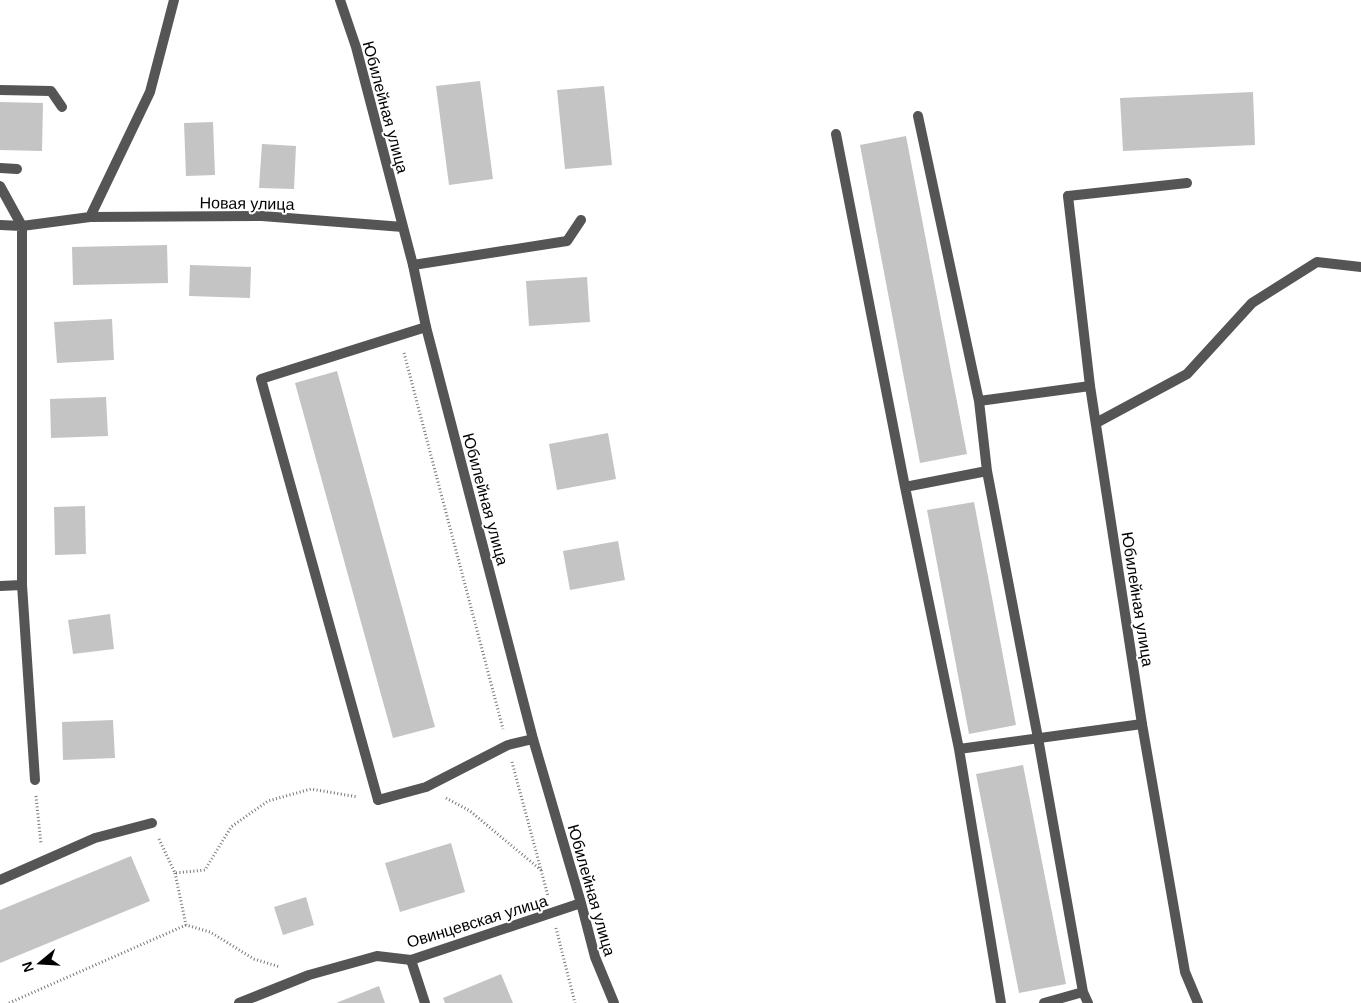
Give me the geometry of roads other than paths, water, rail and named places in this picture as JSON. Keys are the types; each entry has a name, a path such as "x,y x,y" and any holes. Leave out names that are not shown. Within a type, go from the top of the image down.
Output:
{"street":[{"path":"90,217 150,92 174,0"},
{"name":"Юбилейная улица","path":"340,0 356,47 413,265 426,327 533,739 595,957 614,1003"},
{"path":"0,90 51,91 62,107"},
{"path":"918,116 979,401 987,471 1038,738 1083,992 1088,1003"},
{"path":"836,134 905,487 959,749 1001,1003"},
{"path":"0,168 17,169"},
{"name":"Юбилейная улица","path":"1187,183 1068,196 1090,386 1142,724 1186,972 1198,1003"},
{"path":"0,186 22,226 22,585 35,780"},
{"name":"Новая улица","path":"0,226 22,226 90,217 262,216 403,227"},
{"path":"413,265 567,241 581,220"},
{"path":"1096,423 1187,374 1252,304 1317,262 1361,267"},
{"path":"426,327 261,379 378,800 426,787 508,745 533,739"},
{"path":"979,401 1090,386"},
{"path":"905,487 987,471"},
{"path":"0,586 22,585"},
{"path":"959,749 1142,724"},
{"path":"0,880 96,838 152,823"},
{"name":"Овинцевская улица","path":"239,1003 309,975 377,956 410,960 581,903"},
{"path":"410,960 425,1003"},
{"path":"1044,1003 1083,992"}]}
